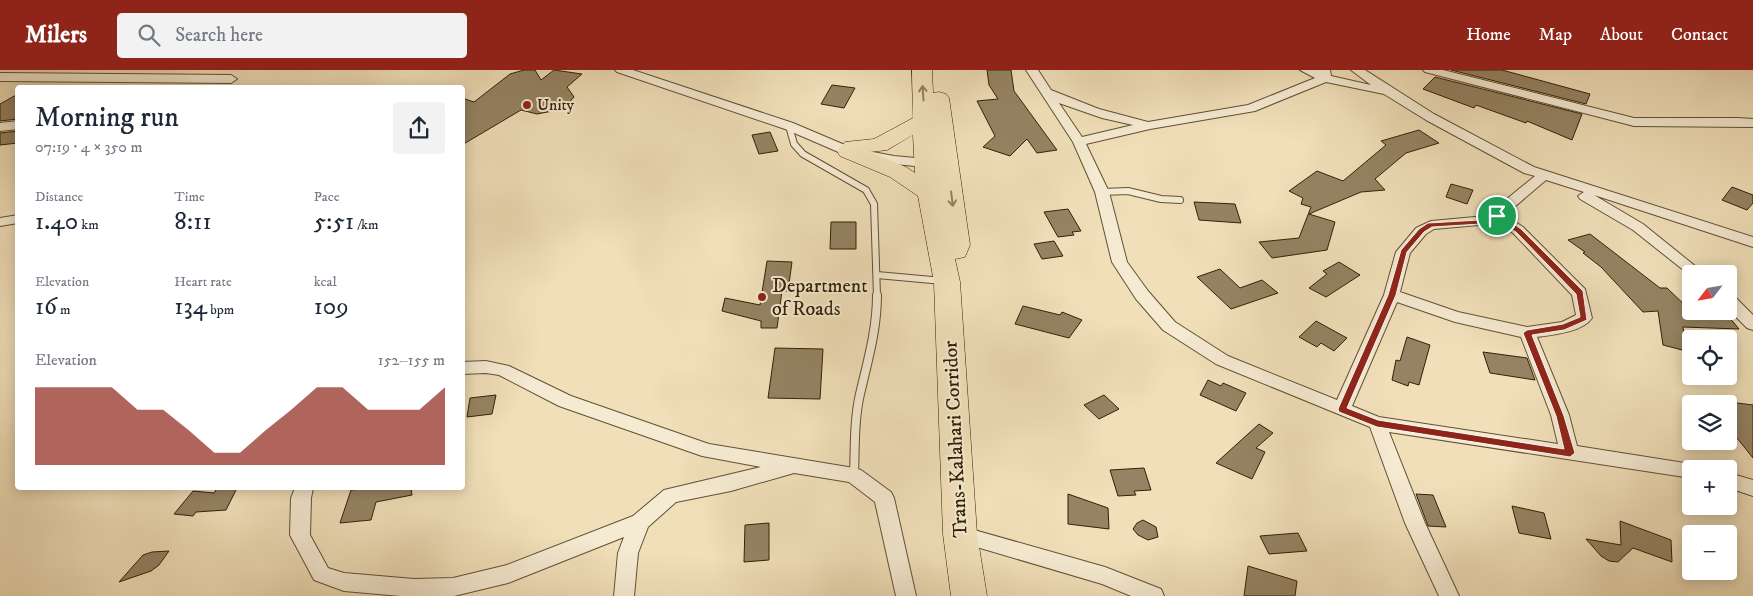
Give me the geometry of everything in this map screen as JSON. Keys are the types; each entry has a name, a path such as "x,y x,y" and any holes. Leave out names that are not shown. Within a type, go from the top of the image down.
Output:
{"highway":[{"path":"922,70 925,120 936,158"},
{"path":"935,70 936,158"},
{"path":"850,149 879,145 925,120"},
{"path":"850,149 898,172 929,193"},
{"name":"Trans-Kalahari Corridor","path":"936,158 929,193 947,282 960,534 968,596"},
{"name":"Trans-Kalahari Corridor","path":"936,158 958,245 947,282"}],"street":[{"path":"0,76 9,70"},
{"path":"621,70 647,73 789,126 827,143 885,158 936,158"},
{"path":"1032,70 1079,142 1102,192 1120,262 1142,295 1169,326 1222,360 1377,423 1682,470"},
{"path":"1306,70 1389,92"},
{"path":"1357,70 1389,92 1469,140 1515,164 1543,176 1753,242"},
{"path":"1429,70 1634,122 1711,121 1753,123"},
{"path":"0,76 235,74"},
{"path":"224,85 235,74"},
{"path":"1079,142 1150,124 1251,108 1265,104 1325,74"},
{"path":"1047,94 1089,111 1119,120 1150,124"},
{"path":"0,127 15,125"},
{"path":"1342,409 1392,295 1404,252 1421,231 1431,225 1481,222 1497,216 1543,176"},
{"path":"1562,182 1638,227 1687,265"},
{"path":"1392,295 1455,317 1527,333 1564,327 1584,318 1580,293 1518,230 1497,216"},
{"path":"0,222 15,220"},
{"path":"1738,310 1753,324"},
{"path":"1527,333 1560,416 1570,453"},
{"path":"465,368 486,367 503,370 565,402 708,451 854,475 884,498 906,596"},
{"path":"1377,423 1415,523 1449,596"},
{"path":"303,490 301,498 300,535 321,574 344,582 414,588 453,587 508,574 640,522 671,495 731,483 792,466"},
{"path":"1737,484 1753,488"},
{"path":"624,596 628,553 640,522"},
{"path":"960,534 1105,576 1154,596"}],"lane":[{"path":"789,126 794,144 803,154 866,190 874,204 877,320 860,395 855,430 854,475"},
{"path":"1102,192 1128,191 1161,199 1180,200"},
{"path":"877,275 947,282"}],"building":[{"path":"524,70 535,70 541,80 554,70 582,74 567,87 574,97 563,109 537,114 521,110 465,143 465,99 474,102 510,74"},
{"path":"987,70 1011,70 1014,91 1057,150 1037,153 1027,139 1010,156 983,147 995,136 977,101 998,99 989,85"},
{"path":"1451,70 1502,70 1590,94 1586,104"},
{"path":"1435,77 1582,114 1572,140 1527,121 1526,123 1476,105 1474,108 1423,89"},
{"path":"832,85 855,88 844,108 821,104"},
{"path":"15,96 15,119 0,121 0,104"},
{"path":"1419,130 1439,143 1406,153 1375,179 1385,190 1361,192 1309,214 1335,222 1327,250 1272,258 1259,242 1299,238 1311,207 1301,204 1303,198 1289,191 1317,171 1343,181 1386,145 1381,141"},
{"path":"15,131 15,143 0,145 0,133"},
{"path":"770,132 778,151 759,154 752,135"},
{"path":"1451,184 1473,190 1467,204 1446,197"},
{"path":"1732,187 1753,195 1753,203 1747,210 1722,200"},
{"path":"1194,202 1235,204 1241,223 1199,220"},
{"path":"1068,209 1081,231 1072,232 1074,235 1058,237 1044,212"},
{"path":"831,222 856,222 856,249 830,249"},
{"path":"1590,234 1660,288 1667,288 1682,302 1682,320 1732,320 1739,329 1683,327 1682,350 1663,345 1658,311 1643,312 1601,267 1568,240"},
{"path":"1054,241 1063,256 1042,259 1034,244"},
{"path":"767,261 792,262 788,291 782,291 777,328 761,328 761,321 722,311 725,298 760,305"},
{"path":"1339,262 1360,275 1326,297 1309,288 1327,274 1323,271"},
{"path":"1220,269 1240,288 1262,280 1278,293 1231,309 1197,277"},
{"path":"1023,306 1060,315 1062,312 1082,320 1069,338 1015,324"},
{"path":"1316,321 1347,338 1334,351 1321,343 1317,347 1299,337"},
{"path":"1407,337 1430,345 1419,385 1409,382 1408,386 1392,380 1396,360 1400,361"},
{"path":"775,348 823,349 820,399 768,398"},
{"path":"1483,352 1527,358 1535,380 1490,373"},
{"path":"1208,380 1221,386 1223,383 1246,393 1236,411 1200,395"},
{"path":"496,395 492,414 467,417 470,398"},
{"path":"1104,395 1119,409 1099,419 1084,405"},
{"path":"1737,403 1753,405 1753,458 1737,438"},
{"path":"1259,424 1273,433 1256,448 1265,452 1252,479 1216,463"},
{"path":"1144,468 1151,490 1134,491 1136,495 1118,496 1110,470"},
{"path":"216,490 236,490 226,510 196,512 193,516 174,514 193,491 214,493"},
{"path":"351,490 411,490 412,495 376,502 371,520 340,523"},
{"path":"1068,494 1108,508 1109,529 1068,524"},
{"path":"1416,494 1433,495 1446,527 1428,526"},
{"path":"1512,506 1544,513 1551,539 1519,533"},
{"path":"1143,520 1156,527 1158,537 1148,540 1138,535 1133,529 1137,523"},
{"path":"1620,521 1671,540 1672,562 1633,548 1618,562 1609,561 1601,556 1586,539 1621,545"},
{"path":"769,523 769,560 744,562 745,525"},
{"path":"1298,533 1307,551 1269,554 1260,536"},
{"path":"169,551 159,565 151,571 119,582 143,555 152,552"},
{"path":"1248,566 1297,581 1295,596 1244,596"}],"place":[{"name":"Unity","path":"527,105"},
{"name":"Department of Roads","path":"762,297"}],"route":[{"path":"1497,216 1518,230 1580,293 1584,318 1564,327 1527,333 1560,416 1570,453 1377,423 1342,409 1392,295 1404,252 1421,231 1431,225 1481,222 1497,216"}]}
